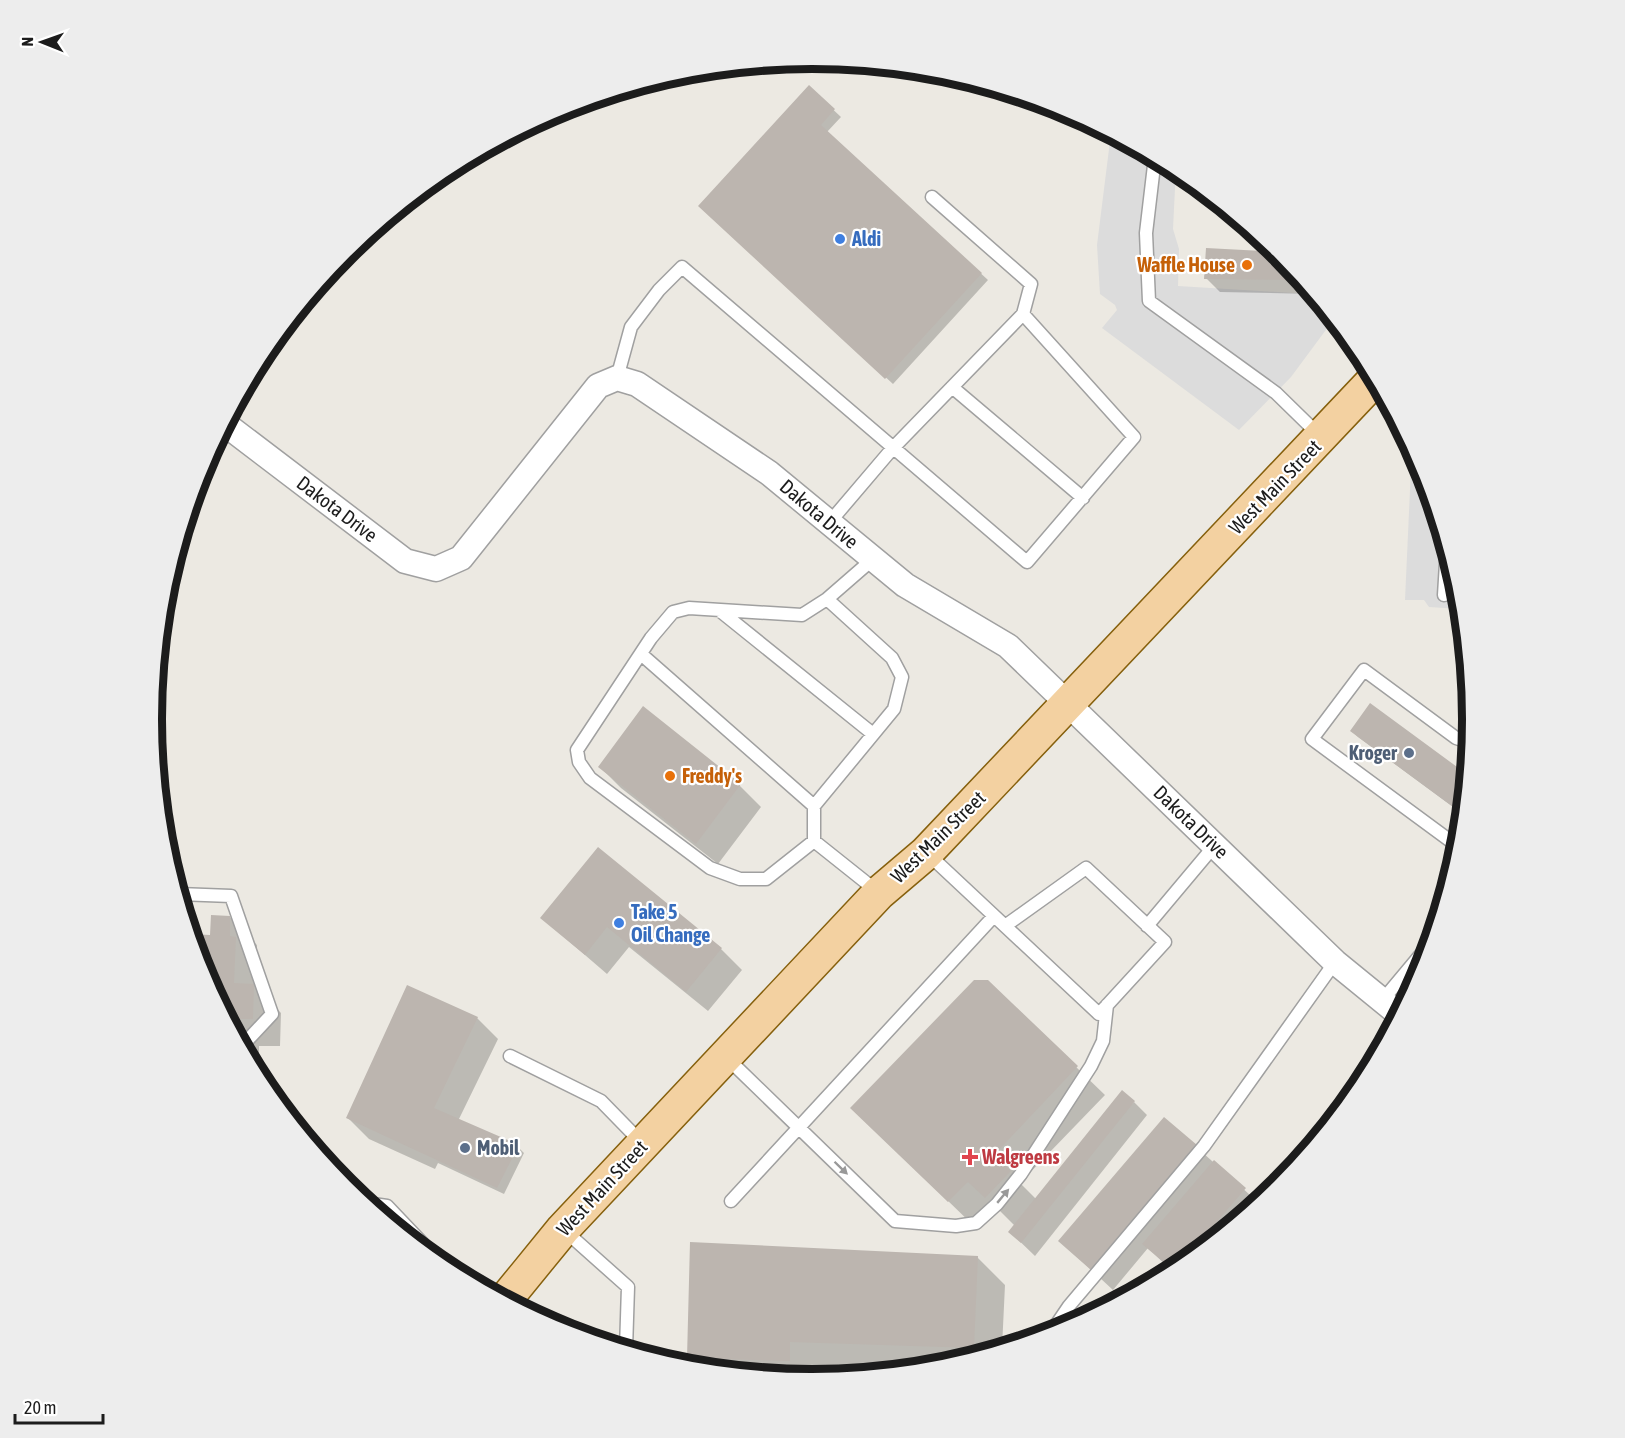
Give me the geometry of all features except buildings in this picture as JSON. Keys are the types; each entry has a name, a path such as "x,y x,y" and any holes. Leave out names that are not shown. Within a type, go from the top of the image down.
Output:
{"main road":[{"name":"West Main Street","path":"510,1294 563,1229 879,893 926,853 1370,385"}],"street":[{"name":"Dakota Drive","path":"232,429 405,561 436,569 461,558 598,386 617,378 638,384 760,466 905,585 1008,646 1070,702 1335,962 1390,1009"}],"lane":[{"path":"1154,166 1146,233 1149,301 1276,393 1322,437"},
{"path":"829,523 892,449 1023,314 1030,284 932,197"},
{"path":"617,378 631,327 659,290 682,267 892,449 1027,562 1134,437 1023,314"},
{"path":"952,387 1083,498"},
{"path":"814,841 766,879 740,879 710,868 590,778 579,762 577,750 641,654 673,612 689,608 802,615 827,599 873,559"},
{"path":"1444,595 1445,573"},
{"path":"814,841 814,806 894,709 902,676 892,658 827,599"},
{"path":"719,610 873,734"},
{"path":"641,654 814,806"},
{"path":"1451,841 1312,739 1364,670 1462,740"},
{"path":"814,841 879,893"},
{"path":"1147,926 1215,845"},
{"path":"926,853 1099,1014 1165,942 1086,868 1005,926"},
{"path":"187,894 231,897 272,1014 248,1040"},
{"path":"731,1201 994,916"},
{"path":"1059,1321 1204,1146 1335,962"},
{"path":"1390,1009 1405,984"},
{"path":"725,1056 895,1221 956,1226 976,1223 997,1204 1021,1174 1091,1066 1103,1041 1107,1005"},
{"path":"510,1056 601,1101 643,1144"},
{"path":"381,1205 387,1206 406,1226"},
{"path":"563,1229 628,1287 626,1342"}],"shaded area":[{"path":"1110,141 1175,180 1173,229 1179,249 1178,286 1304,294 1307,298 1305,302 1314,310 1316,308 1329,325 1291,377 1239,430 1102,328 1117,310 1115,305 1100,294 1097,245"},
{"path":"1411,466 1428,510 1440,551 1453,609 1429,607 1424,600 1405,600"}],"place":[{"name":"Aldi","path":"840,239"},
{"name":"Waffle House","path":"1247,265"},
{"name":"Kroger","path":"1409,753"},
{"name":"Freddy's","path":"670,776"},
{"name":"Take 5 Oil Change","path":"619,923"},
{"name":"Mobil","path":"465,1148"},
{"name":"Walgreens","path":"970,1157"}]}
